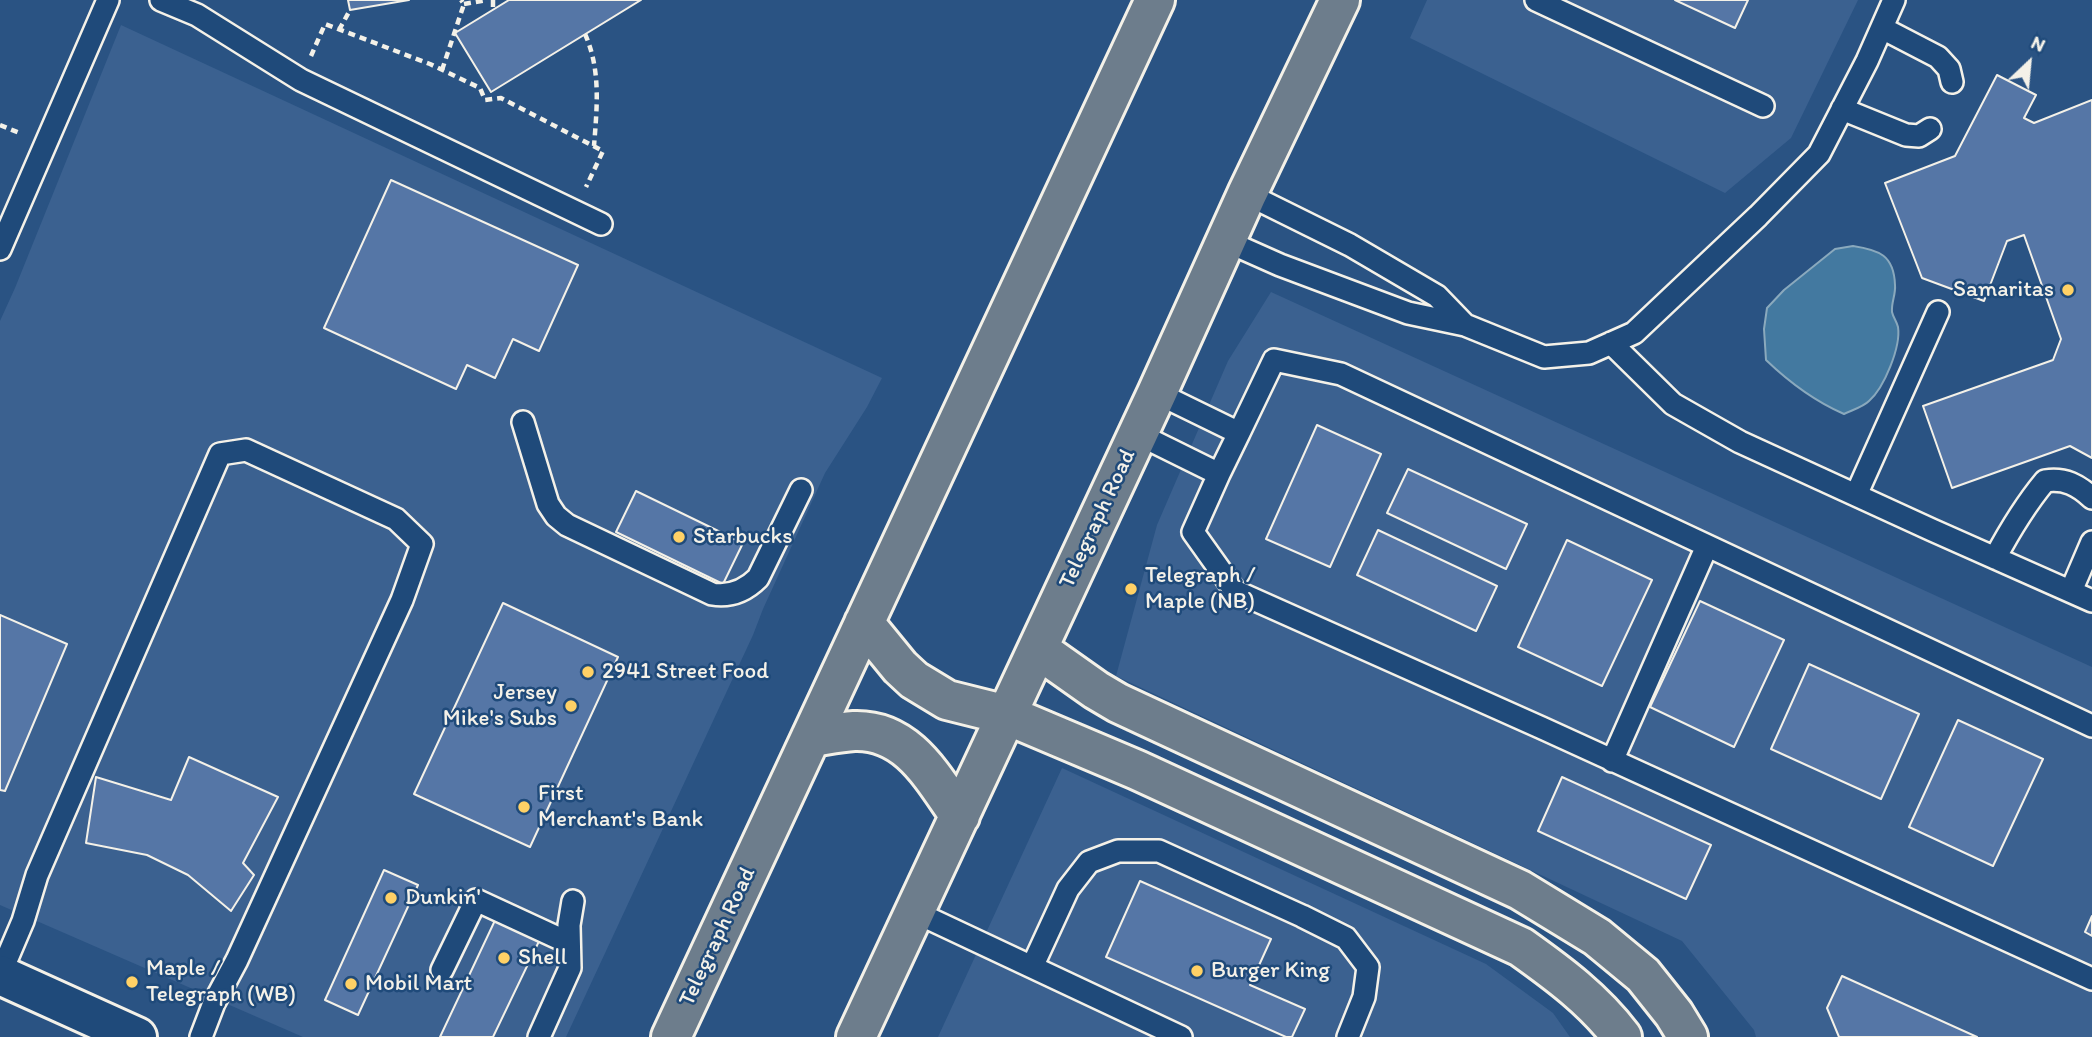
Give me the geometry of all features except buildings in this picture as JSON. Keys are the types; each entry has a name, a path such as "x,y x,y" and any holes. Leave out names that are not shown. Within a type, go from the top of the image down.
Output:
{"highway":[{"name":"Telegraph Road","path":"671,1037 1155,0"},
{"name":"Telegraph Road","path":"856,1037 1138,434 1247,194 1340,0"},
{"path":"864,624 900,667 927,690 947,700 1007,715 1137,770 1521,947 1562,976 1604,1013 1622,1037"},
{"path":"1038,649 1118,703 1520,890 1597,937 1643,975 1689,1037"},
{"path":"811,737 856,731 877,734 895,741 916,755 960,816"}],"main road":[{"path":"0,975 137,1037"}],"lane":[{"path":"0,249 108,0"},
{"path":"161,0 200,7 302,80 601,224"},
{"path":"1536,0 1763,106"},
{"path":"1226,241 1280,265 1408,313 1465,325 1544,357 1589,353 1634,333 1758,216 1819,154 1894,0"},
{"path":"1882,28 1938,57 1949,69 1952,82"},
{"path":"1842,109 1906,135 1919,136 1930,130"},
{"path":"1247,194 1350,244 1437,296 1465,325"},
{"path":"1856,495 1938,312"},
{"path":"1611,343 1673,404 1740,442 2092,601"},
{"path":"2092,726 1341,374 1274,360 1193,532 1236,591 2092,979"},
{"path":"1157,393 1239,433"},
{"path":"523,422 548,504 556,516 566,525 712,594 735,594 758,578 801,490"},
{"path":"1138,434 1219,474"},
{"path":"0,975 23,921 37,875 220,454 246,450 396,519 422,544 402,600 237,960 214,1003 201,1037"},
{"path":"1995,558 2010,529 2045,481 2058,479 2079,486 2092,498"},
{"path":"2071,592 2092,542"},
{"path":"1612,761 1707,546"},
{"path":"1032,967 1068,889 1089,862 1118,851 1159,851 1346,938 1368,967 1364,997 1348,1037"},
{"path":"442,970 476,900 569,943"},
{"path":"539,1037 569,968 569,925 573,901"},
{"path":"915,912 1181,1037"}],"path":[{"path":"442,70 462,2 487,0"},
{"path":"493,0 493,10"},
{"path":"339,30 350,10"},
{"path":"302,80 325,24 481,88 485,100 501,99 603,150 575,211"},
{"path":"585,34 592,48 596,67 594,145"}],"shaded area":[{"path":"1427,0 1858,0 1791,138 1725,193 1410,38"},
{"path":"121,25 882,378 825,473 753,635 566,1037 303,1037 0,905 0,321"},
{"path":"1853,246 1877,252 1892,267 1895,288 1892,312 1898,335 1890,367 1875,395 1864,405 1844,414 1803,391 1766,360 1764,329 1767,308 1784,290 1835,249"},
{"path":"1271,292 2092,667 2092,1037 1756,1037 1754,1030 1682,941 1116,676 1157,525 1228,361"},
{"path":"1062,768 1486,964 1553,1013 1570,1037 938,1037"}],"place":[{"name":"Samaritas","path":"2068,290"},
{"name":"Starbucks","path":"679,537"},
{"name":"Telegraph / Maple (NB)","path":"1131,589"},
{"name":"2941 Street Food","path":"588,672"},
{"name":"Jersey Mike's Subs","path":"571,706"},
{"name":"First Merchant's Bank","path":"524,807"},
{"name":"Dunkin'","path":"391,898"},
{"name":"Shell","path":"504,958"},
{"name":"Burger King","path":"1197,971"},
{"name":"Maple / Telegraph (WB)","path":"132,982"},
{"name":"Mobil Mart","path":"351,984"}]}
